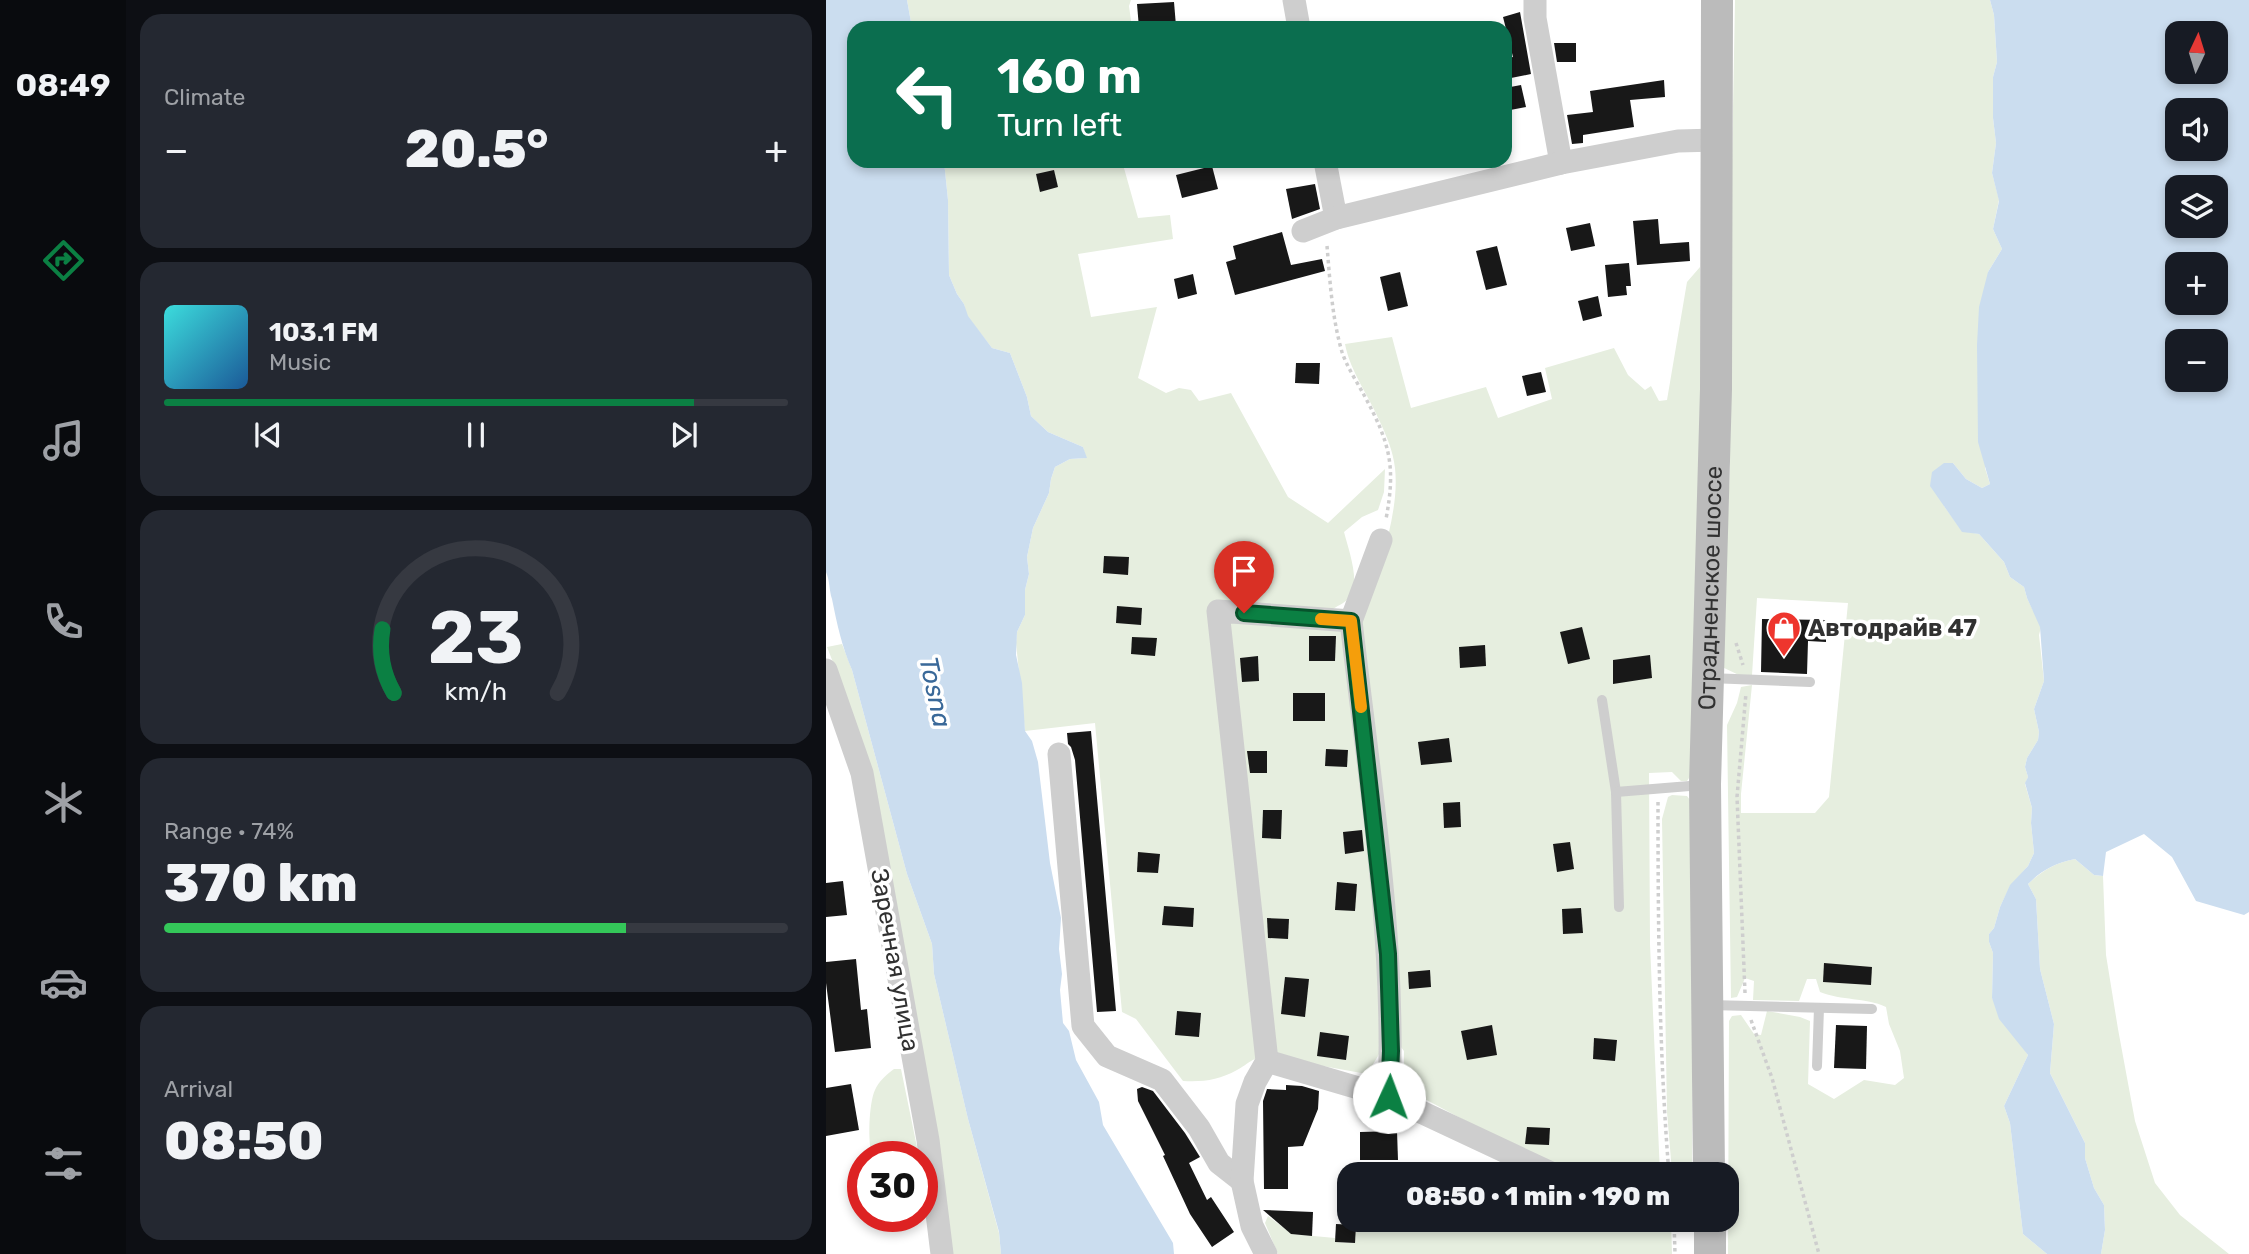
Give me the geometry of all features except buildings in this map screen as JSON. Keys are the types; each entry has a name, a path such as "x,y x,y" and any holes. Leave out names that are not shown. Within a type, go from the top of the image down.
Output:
{"main road":[{"name":"Отрадненское шоссе","path":"1709,1162 1704,785 1716,388 1717,0"},
{"path":"1710,1232 1710,1254"}],"street":[{"path":"1294,0 1298,21"},
{"path":"1535,0 1535,18 1561,163"},
{"path":"1303,231 1330,220 1561,163 1678,141 1717,140"},
{"path":"1326,168 1330,220"},
{"path":"1381,540 1351,621 1388,954 1391,1051 1389,1097"},
{"path":"1266,1254 1252,1226 1242,1181 1247,1104 1267,1061 1218,611 1351,621"},
{"name":"Заречная улица","path":"826,670 834,726 862,774 865,786 928,1140 942,1254"},
{"path":"1059,754 1083,1026 1107,1056 1162,1080 1199,1128 1219,1163 1242,1181"},
{"path":"1267,1061 1389,1097 1527,1162"}],"lane":[{"path":"1706,678 1810,682"},
{"path":"1602,700 1616,792 1619,907"},
{"path":"1616,792 1704,785"},
{"path":"1706,1005 1872,1009"},
{"path":"1817,1066 1819,1008"}],"path":[{"path":"1330,220 1335,320 1343,356 1368,402 1389,450 1392,489 1381,540"},
{"path":"1733,634 1748,680 1737,797 1745,1006 1760,1040 1772,1078 1819,1254"},
{"path":"1658,789 1658,936 1668,1162"},
{"path":"1674,1232 1675,1254"}],"green space":[{"path":"907,0 1131,0 1131,21 911,21"},
{"path":"1735,0 1990,0 1994,15 1997,62 1993,77 1996,143 1992,173 1999,200 1993,229 2002,249 1988,272 1985,468 1990,484 1982,488 1966,479 1953,463 1944,506 1962,531 1979,534 2004,562 2010,577 2024,587 2041,627 2039,635 2044,681 2034,709 2039,732 2025,767 2028,777 2025,784 2032,808 2034,853 2028,866 2010,886 1994,928 1989,934 1989,942 1993,953 1992,998 2028,1055 2004,1106 2010,1123 2023,1234 2047,1254 1728,1254 1728,1232 1739,1232 1739,1162 1728,1162 1729,1021 1732,1016 1741,1015 1754,1034 1761,1035 1767,1011 1810,1021 1808,1084 1834,1099 1864,1080 1895,1085 1904,1078 1900,1051 1889,1024 1886,1007 1820,992 1816,979 1807,979 1799,1001 1753,1000 1754,981 1745,978 1737,997 1731,998 1727,725 1741,687 1752,685 1741,813 1815,813 1829,797 1848,603 1757,598 1752,675 1741,676 1722,667 1730,463 1729,326"},
{"path":"945,168 1124,168 1138,218 1170,215 1173,239 1078,254 1091,317 1157,307 1138,378 1166,393 1179,388 1191,390 1199,401 1231,393 1288,497 1328,523 1385,469 1384,492 1378,510 1362,517 1344,532 1352,564 1353,589 1347,600 1333,609 1363,614 1391,523 1396,485 1395,468 1387,439 1355,374 1345,344 1392,337 1411,408 1486,387 1498,418 1552,399 1545,368 1614,348 1628,375 1645,390 1651,386 1659,401 1667,400 1687,282 1700,267 1702,587 1691,775 1687,781 1681,781 1672,772 1649,773 1650,944 1659,1162 1542,1162 1404,1085 1404,1051 1397,1042 1386,1043 1367,1074 1267,1056 1254,1059 1218,1078 1183,1081 1136,1019 1122,1012 1095,723 1025,731 1016,643 1017,632 1025,615 1025,590 1029,574 1027,557 1033,528 1049,493 1055,467 1070,459 1086,458 1083,447 1048,432 1031,416 1027,397 1010,353 992,348 967,316 949,275"},
{"path":"842,644 852,670 907,874 932,944 934,974 968,1119 999,1233 1001,1254 949,1254 938,1197 938,1141 927,1141 836,670 827,647"},
{"path":"1687,796 1690,800 1693,930 1692,1162 1671,1162 1667,1112 1662,819 1668,797"},
{"path":"2075,859 2094,875 2103,876 2106,955 2118,1029 2135,1121 2155,1183 2180,1215 2229,1254 2101,1254 2105,1230 2104,1205 2094,1188 2085,1158 2085,1143 2050,1073 2054,1024 2040,969 2036,899 2028,884 2050,868"},
{"path":"894,1069 901,1069 916,1141 870,1141 871,1104 881,1081"},
{"path":"1268,1216 1292,1234 1335,1238 1335,1242 1354,1243 1355,1232 1671,1232 1672,1254 1278,1254 1265,1223"}],"water":[{"name":"Tosna","path":"826,0 907,0 911,21 847,21 847,168 945,168 949,275 957,294 968,316 992,348 1010,353 1027,397 1031,416 1048,432 1083,447 1087,458 1070,459 1055,467 1049,493 1033,528 1027,557 1029,574 1025,590 1025,615 1017,632 1016,655 1022,683 1025,731 1032,741 1038,762 1050,863 1061,918 1059,949 1063,1023 1069,1031 1076,1060 1099,1102 1103,1125 1173,1243 1174,1254 1001,1254 999,1232 968,1119 934,974 932,944 907,874 852,670 840,635 826,572"},
{"path":"1990,0 2249,0 2249,912 2244,915 2196,901 2172,857 2144,834 2106,852 2103,876 2094,875 2075,859 2049,868 2028,884 2036,899 2040,969 2054,1024 2050,1073 2085,1143 2085,1158 2094,1188 2104,1205 2105,1230 2101,1254 2047,1254 2023,1234 2010,1123 2004,1106 2028,1055 1999,1019 1992,998 1993,953 1989,934 1994,928 2010,885 2028,866 2034,853 2032,808 2025,783 2028,777 2025,767 2039,732 2034,709 2044,681 2040,627 2024,587 2010,577 2004,562 1979,534 1962,532 1930,486 1932,472 1944,463 1953,463 1966,479 1982,488 1990,484 1978,442 1977,345 1979,307 1988,272 2002,249 1993,229 1999,201 1992,173 1996,143 1993,77 1997,62 1994,15"}],"slow traffic":[{"path":"1321,619 1351,621 1361,707"}],"place":[{"name":"Автодрайв 47","path":"1784,658"}],"route":[{"path":"1244,613 1351,621 1388,954 1391,1051 1389,1097"}]}
